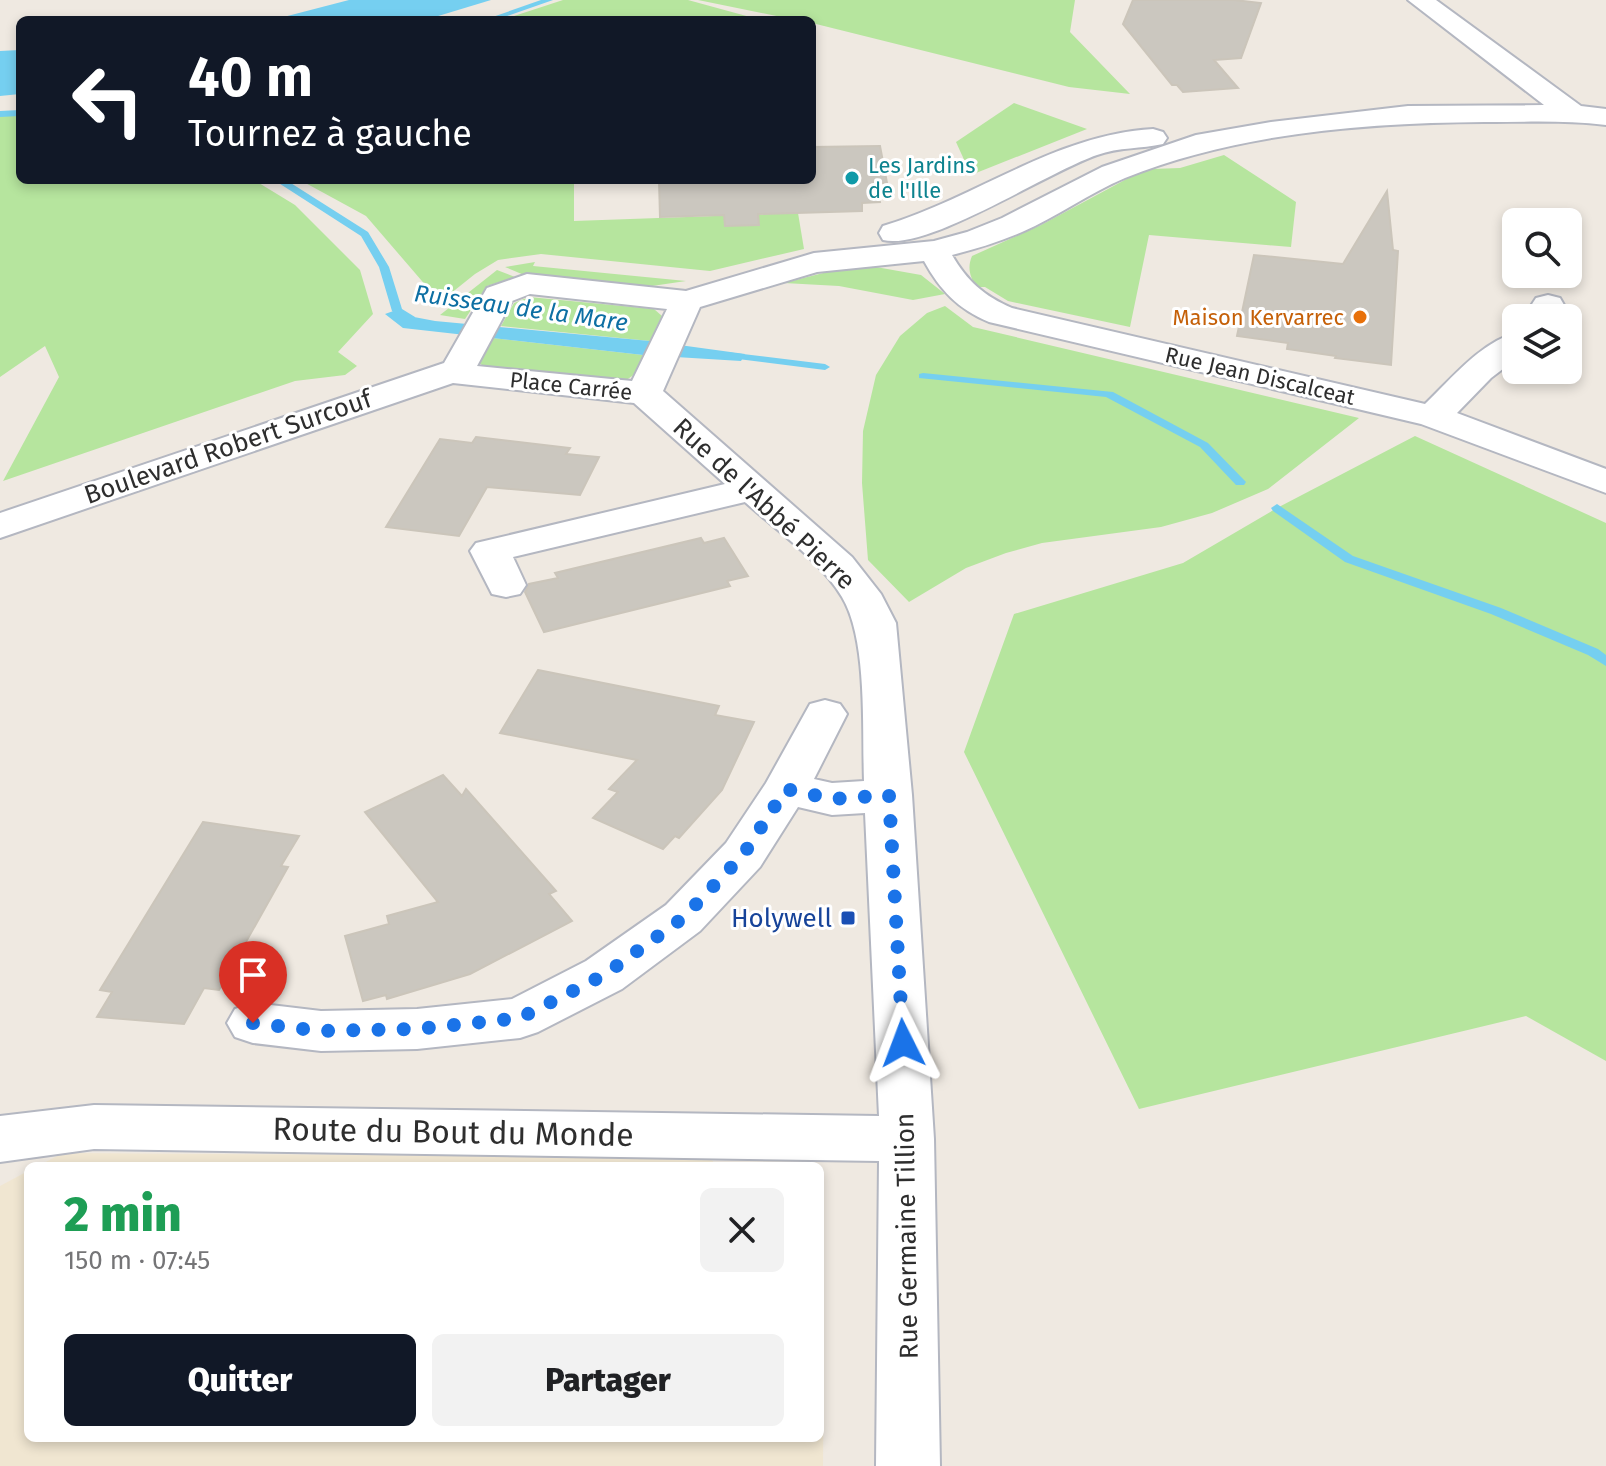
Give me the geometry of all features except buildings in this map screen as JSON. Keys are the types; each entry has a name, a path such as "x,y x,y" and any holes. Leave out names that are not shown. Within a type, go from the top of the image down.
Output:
{"street":[{"path":"1420,0 1573,113"},
{"path":"814,263 934,250 978,239 1013,225 1112,173 1196,144 1271,130 1408,114 1573,113 1606,117"},
{"path":"461,362 499,295 527,284 682,312 814,263 835,249 926,226 1052,164 1124,138 1160,138 1196,144"},
{"name":"Rue Jean Discalceat","path":"934,250 961,295 974,305 1001,315 1433,416 1606,482"},
{"name":"Place Carrée","path":"461,362 464,375 649,383 682,312"},
{"path":"1433,416 1479,371 1502,354"},
{"name":"Boulevard Robert Surcouf","path":"0,526 461,362"},
{"name":"Rue de l'Abbé Pierre","path":"649,383 753,489 838,565 861,594 875,623"},
{"path":"506,585 490,551 753,489"},
{"name":"Rue Germaine Tillion","path":"875,623 889,795 907,1139 908,1466"},
{"path":"253,1023 321,1031 417,1029 520,1018 604,975 683,918 743,855 786,789 825,714"},
{"path":"786,789 832,799 889,795"},
{"name":"Route du Bout du Monde","path":"0,1139 94,1127 907,1139"}],"shaded area":[{"path":"63,1153 710,1157 713,1162 46,1162"},
{"path":"24,1173 24,1442 823,1442 823,1466 0,1466 0,1186"}],"green space":[{"path":"563,0 688,0 746,16 514,16"},
{"path":"698,0 1075,0 1070,32 1130,94 1069,87 816,24 816,16 776,16"},
{"path":"1014,103 1087,129 971,175 956,142"},
{"path":"16,113 16,184 261,184 295,205 360,270 373,314 338,352 357,366 345,375 295,381 3,481 59,377 45,346 0,377 0,114"},
{"path":"1224,155 1296,202 1291,247 1149,235 1130,327 1008,301 985,287 976,287 969,268 972,256 1041,225 1134,175 1152,169 1180,168"},
{"path":"307,184 574,184 574,221 798,213 804,249 710,271 541,254 498,260 440,302 366,216"},
{"path":"535,262 533,266 686,281 652,286 524,275 505,267"},
{"path":"876,267 921,275 945,294 913,300 839,286 784,283 835,270"},
{"path":"497,270 515,277 487,286 465,319 440,315"},
{"path":"529,297 654,309 662,316 650,341 501,326 514,303"},
{"path":"945,306 973,327 1359,418 1268,489 1212,513 1161,527 1042,543 1006,553 966,568 909,602 868,560 862,483 863,431 876,375 900,336 927,313"},
{"path":"493,338 643,355 635,374 625,381 486,368 479,363"},
{"path":"1415,436 1606,523 1606,1061 1526,1016 1139,1109 964,752 1014,614 1183,563 1277,508"}],"water":[{"path":"349,0 491,0 438,16 287,16"},
{"path":"16,50 16,94 0,96 0,51"},
{"name":"Ruisseau de la Mare","path":"399,309 414,317 435,321 650,341 745,354 741,361 643,355 403,328 385,314"}],"waterway":[{"name":"Ruisseau de la Mare","path":"500,16 549,0"},
{"path":"0,114 16,113"},
{"name":"Ruisseau de la Mare","path":"285,184 365,234 384,267 397,311 411,319"},
{"name":"Ruisseau de la Mare","path":"726,355 825,367"},
{"name":"Ruisseau de la Mare","path":"923,376 1109,394 1204,445 1240,482"},
{"name":"Ruisseau de la Mare","path":"1277,508 1349,559 1496,611 1593,652 1606,662"}],"place":[{"name":"Les Jardins de l'Ille","path":"852,178"},
{"name":"Maison Kervarrec","path":"1360,317"},
{"name":"Holywell","path":"848,918"}],"route":[{"path":"253,1023 321,1031 417,1029 520,1018 604,975 683,918 743,855 786,789 832,799 889,795 903,1043"}]}
